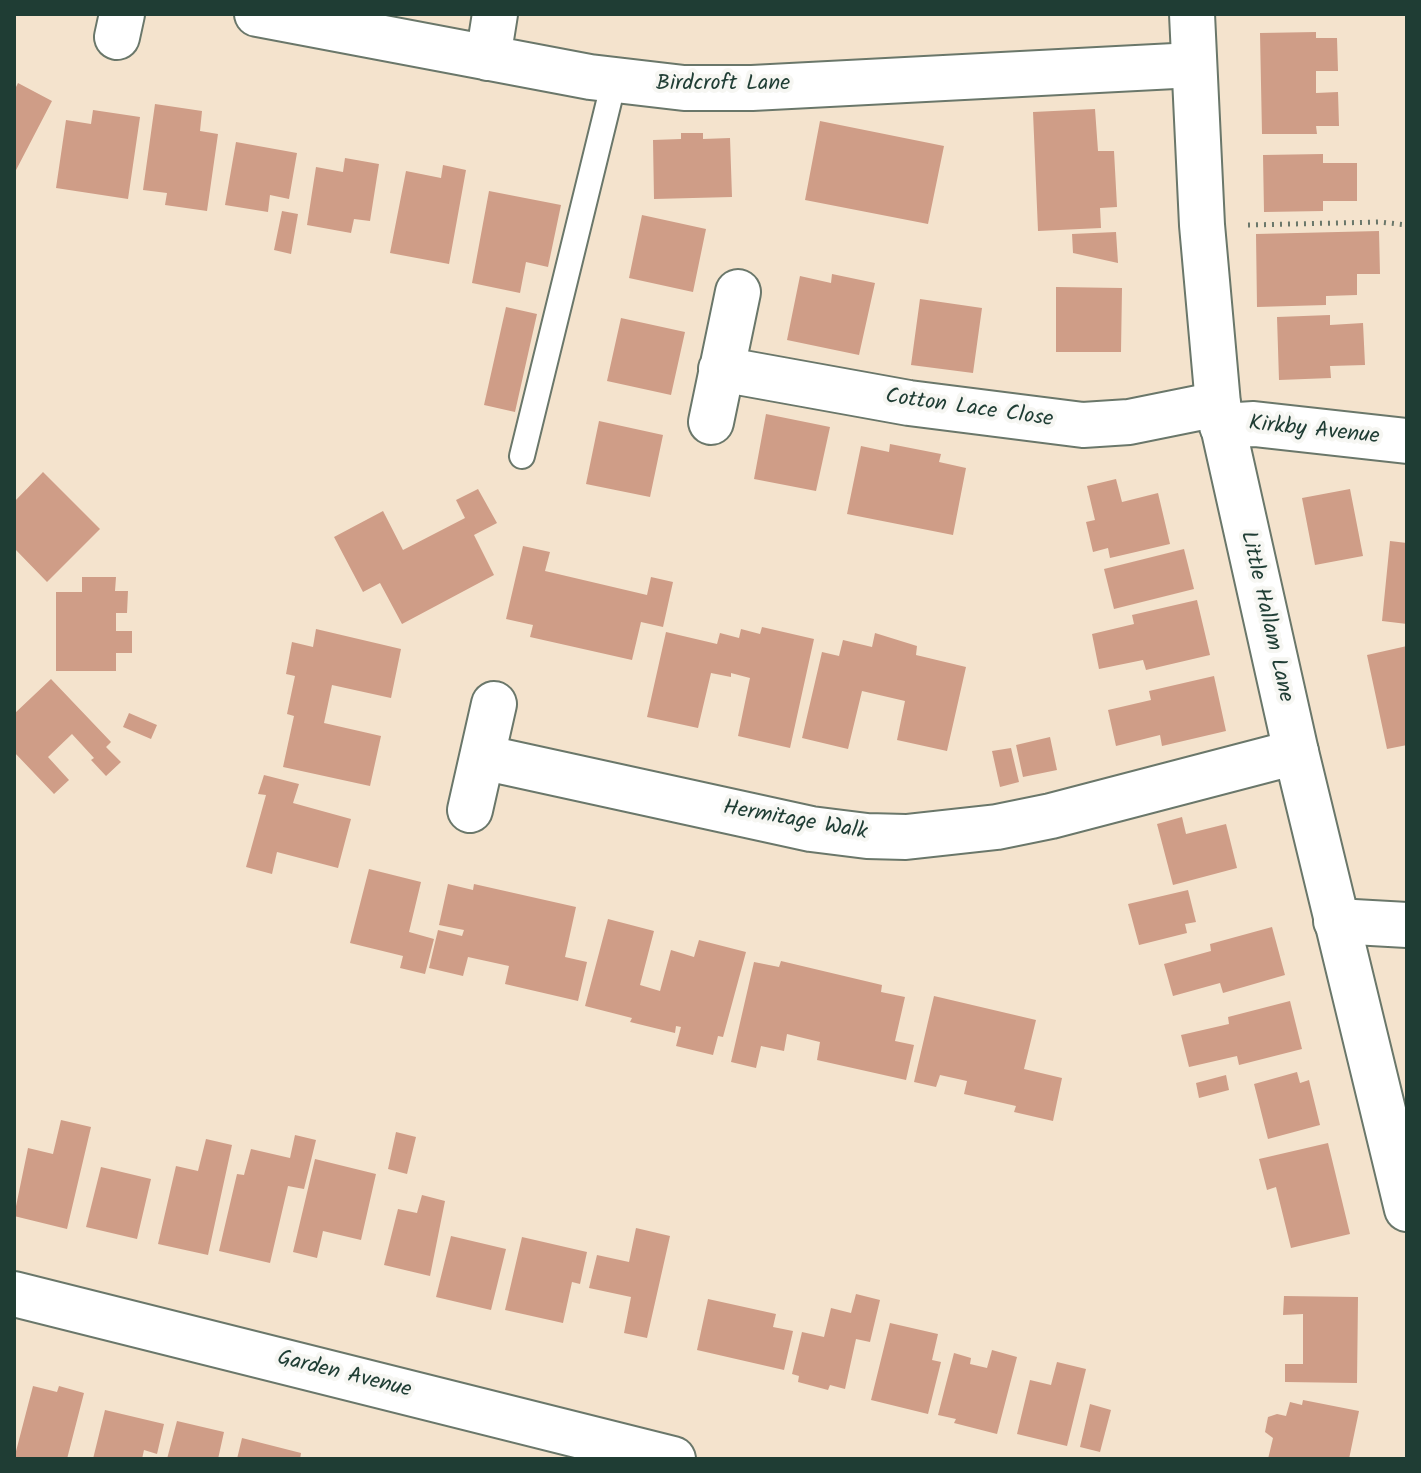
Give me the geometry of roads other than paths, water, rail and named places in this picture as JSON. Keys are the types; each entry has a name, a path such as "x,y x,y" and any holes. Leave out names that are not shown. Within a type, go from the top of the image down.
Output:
{"street":[{"name":"Birdcroft Lane","path":"257,14 614,81 684,88 752,88 1194,65"},
{"path":"488,58 495,14"},
{"name":"Little Hallam Lane","path":"1192,14 1202,225 1220,415 1296,752 1407,1209"},
{"path":"711,422 738,292"},
{"name":"Cotton Lace Close","path":"721,369 909,403 1083,425 1220,415"},
{"name":"Kirkby Avenue","path":"1220,415 1254,424 1407,441"},
{"path":"470,810 494,704"},
{"name":"Hermitage Walk","path":"482,757 811,829 906,837 997,827 1051,816 1296,752"},
{"path":"1336,921 1407,925"},
{"name":"Garden Avenue","path":"14,1294 673,1459"}],"lane":[{"path":"522,456 614,81"}]}
